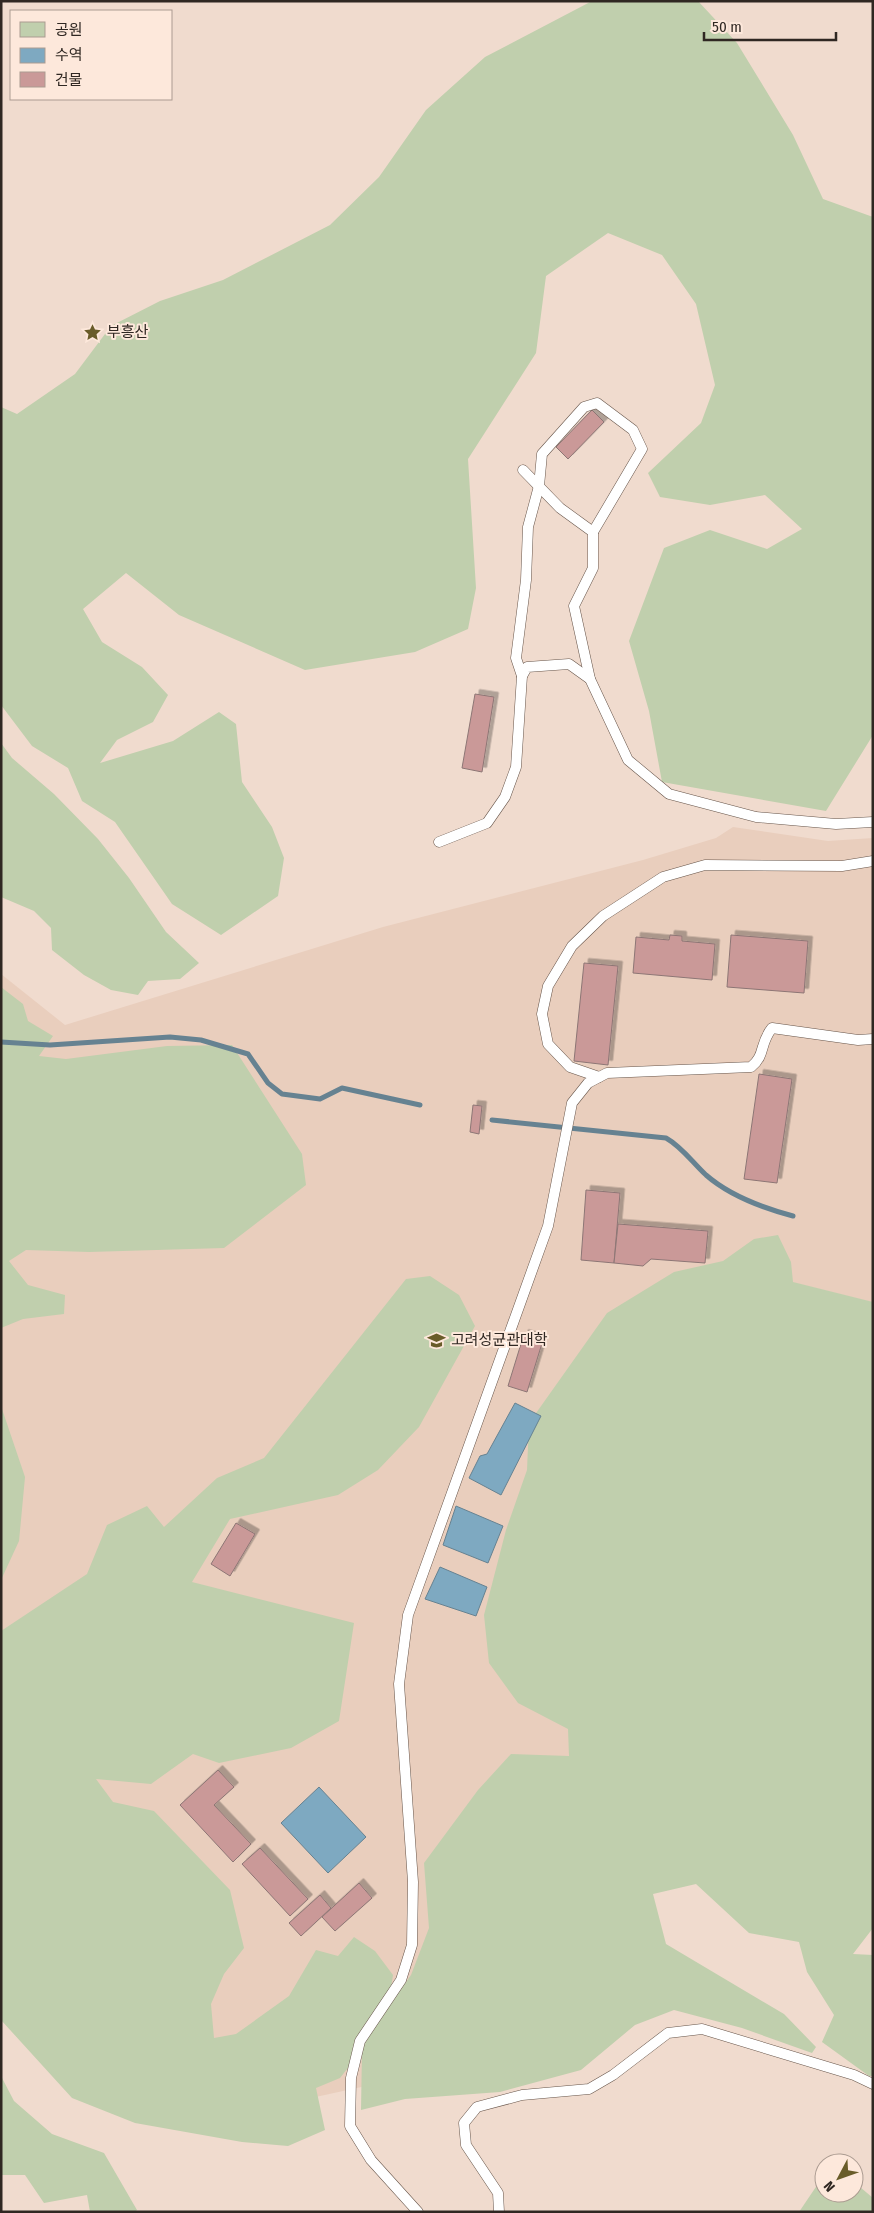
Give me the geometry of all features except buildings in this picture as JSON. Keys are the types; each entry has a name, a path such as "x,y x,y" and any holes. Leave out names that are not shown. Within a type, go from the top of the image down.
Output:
{"lane":[{"path":"439,842 487,823 505,797 516,767 522,676 516,658 526,580 528,527 539,486 542,454 584,407 598,403 633,430 642,449 593,532 593,568 574,606 590,679 628,760 669,794 756,817 836,824 873,822"},
{"path":"523,470 560,508 593,532"},
{"path":"522,676 528,667 568,664 590,679"},
{"path":"599,1077 570,1067 548,1044 542,1014 548,986 572,946 603,916 663,877 705,865 842,866 873,861"},
{"path":"418,2212 371,2160 350,2126 351,2078 360,2041 401,1980 412,1945 413,1882 399,1684 408,1615 548,1226 572,1103 588,1083 606,1073 750,1067 760,1060 765,1037 772,1028 858,1040 873,1039"},
{"path":"499,2212 498,2193 466,2145 464,2124 477,2107 522,2095 589,2089 620,2070 668,2033 702,2029 846,2072 873,2084"}],"shaded area":[{"name":"고려성균관대학","path":"733,827 828,841 873,838 873,1655 366,2086 311,2098 239,2103 1,1829 1,974 65,1025 383,927 643,860 716,838"}],"green space":[{"path":"592,1 698,1 737,43 793,135 823,199 873,217 873,735 826,811 662,782 649,711 629,641 664,548 710,530 767,549 802,529 765,495 710,505 660,497 648,473 701,423 715,385 696,304 662,255 608,233 546,276 536,353 468,459 476,588 468,629 415,652 305,670 179,615 126,573 83,609 102,642 142,667 168,695 153,722 117,740 100,763 173,741 219,712 236,724 242,782 272,827 284,858 278,896 221,935 172,904 115,822 82,801 68,768 32,746 1,705 1,407 17,414 75,374 111,326 160,301 223,280 330,225 379,177 426,110 485,57"},
{"path":"1,743 12,758 54,794 98,839 129,878 166,932 199,963 180,979 148,981 138,995 111,990 84,975 52,950 51,928 34,911 1,897"},
{"path":"1,987 23,1004 28,1021 53,1036 39,1056 66,1059 167,1046 232,1045 302,1154 306,1185 224,1248 89,1252 26,1250 9,1261 28,1285 65,1295 64,1314 23,1319 1,1328"},
{"path":"778,1235 791,1262 793,1282 873,1302 873,1928 853,1954 873,1955 873,2076 869,2076 822,2042 834,2015 807,1972 799,1942 749,1933 696,1884 653,1894 666,1944 784,2014 816,2047 812,2053 742,2028 674,2010 635,2025 581,2070 500,2092 405,2099 361,2110 362,2050 340,2078 316,2088 325,2130 288,2146 242,2142 135,2123 72,2098 1,2020 1,1631 87,1574 107,1525 147,1506 164,1527 217,1478 264,1458 406,1279 430,1276 459,1295 475,1326 419,1427 378,1470 338,1495 230,1519 192,1582 354,1623 339,1721 291,1748 219,1763 193,1754 151,1784 96,1779 113,1802 154,1811 230,1890 244,1948 224,1974 211,2004 214,2038 236,2034 289,1996 316,1950 338,1956 354,1937 375,1951 393,1975 388,2007 411,1975 429,1928 424,1863 478,1790 511,1754 569,1756 568,1729 518,1703 489,1663 484,1615 506,1530 527,1470 529,1423 607,1313 674,1272 723,1261 754,1239"},
{"path":"1,1406 25,1477 19,1541 1,1580"},
{"path":"1,2076 14,2101 52,2134 104,2153 137,2210 135,2212 90,2212 87,2195 44,2203 25,2175 1,2175"},
{"path":"814,2190 814,2203 864,2203 864,2190 873,2198 873,2212 799,2212"}],"water":[{"path":"515,1403 541,1416 501,1495 469,1478 480,1456 487,1454"},
{"path":"456,1506 503,1526 488,1563 443,1545"},
{"path":"440,1567 487,1587 476,1616 425,1599"},
{"path":"319,1787 366,1837 328,1873 281,1823"}],"waterway":[{"path":"1,1042 50,1045 170,1037 201,1040 248,1054 268,1083 282,1094 320,1099 342,1088 420,1105"},
{"path":"492,1120 666,1138 682,1150 706,1175 726,1189 759,1205 793,1216"}],"place":[{"name":"부흥산","path":"93,332"},
{"name":"고려성균관대학","path":"437,1340"}]}
